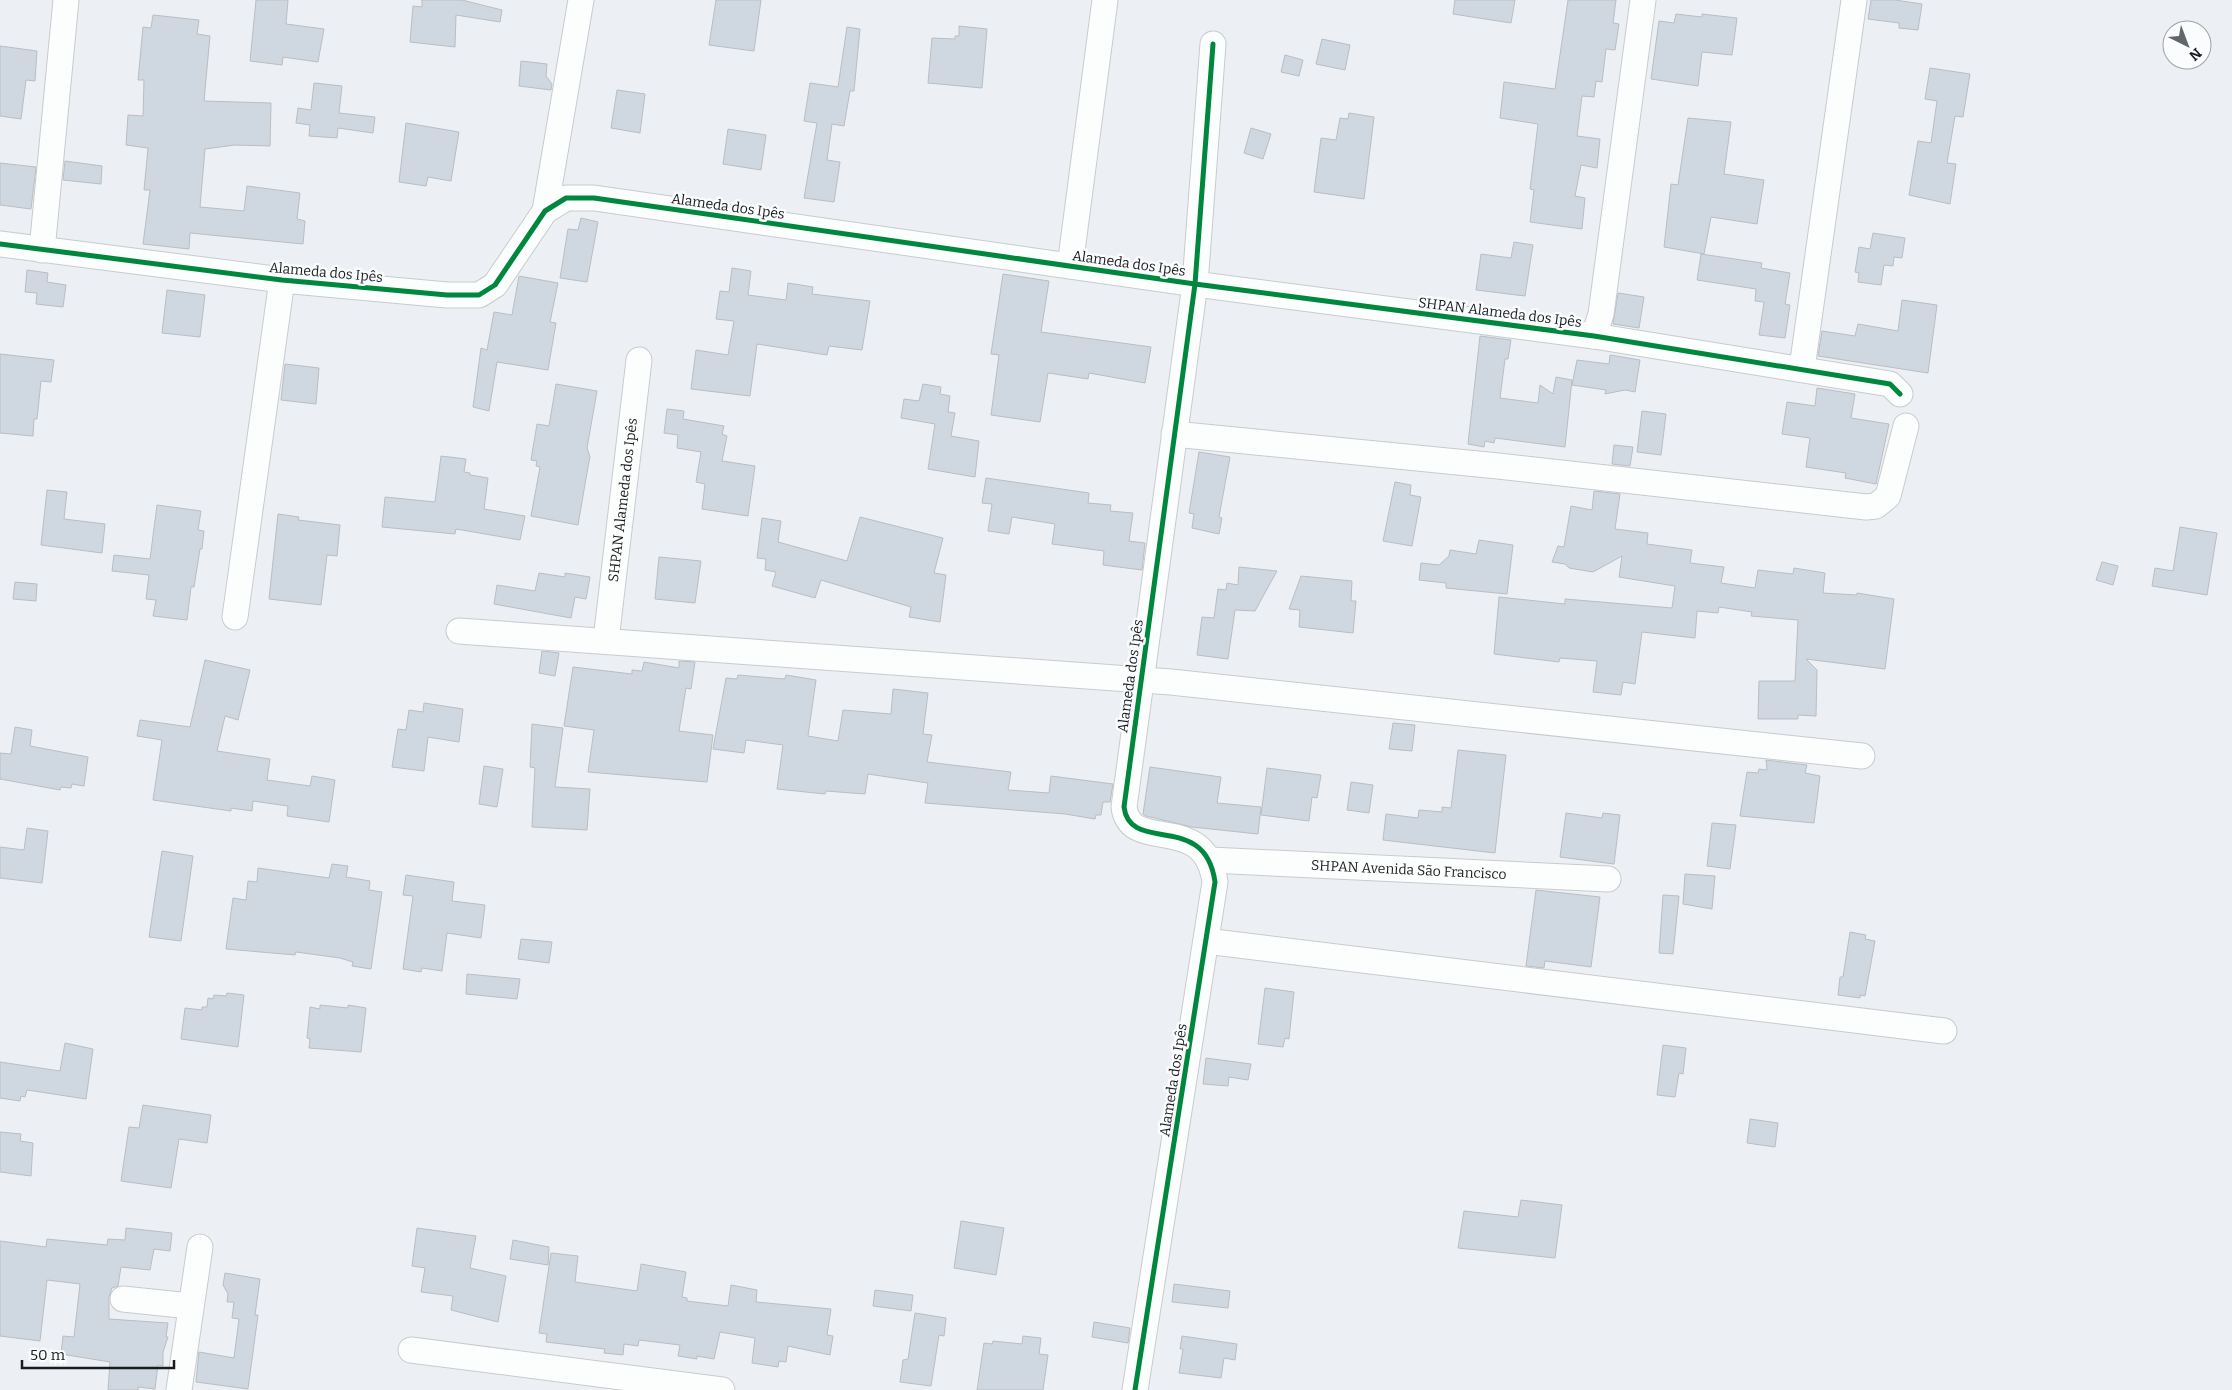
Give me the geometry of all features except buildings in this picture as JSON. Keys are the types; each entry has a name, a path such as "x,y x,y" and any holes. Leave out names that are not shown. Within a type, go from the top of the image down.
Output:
{"street":[{"path":"42,250 66,0"},
{"path":"545,211 581,0"},
{"path":"1070,266 1105,0"},
{"path":"1594,336 1601,314 1643,0"},
{"path":"1802,368 1854,0"},
{"path":"1195,284 1213,44"},
{"name":"Alameda dos Ipês","path":"0,244 282,280 447,295 479,295 495,285 545,211 566,198 594,198 1195,284 1141,681 1125,814 1128,821 1138,829 1195,844 1210,860 1215,882 1135,1390"},
{"path":"235,617 282,280"},
{"name":"SHPAN Alameda dos Ipês","path":"1195,284 1594,336 1802,368 1890,384 1900,394"},
{"name":"SHPAN Alameda dos Ipês","path":"606,640 639,360"},
{"path":"1174,434 1498,466 1866,507 1876,506 1888,496 1906,426"},
{"path":"459,631 606,640 1141,681 1862,756"},
{"name":"SHPAN Avenida São Francisco","path":"1210,860 1608,879"},
{"path":"1206,941 1944,1031"},
{"path":"179,1390 200,1247"},
{"path":"123,1299 190,1306"},
{"path":"411,1350 722,1390"}],"cycle path":[{"path":"1135,1390 1215,882 1208,860 1197,847 1183,839 1139,829 1129,821 1124,807 1195,284 1213,44"},
{"path":"0,244 282,280 447,295 479,295 495,285 545,211 566,198 594,198 1195,284 1594,336 1890,384 1900,394"}]}
